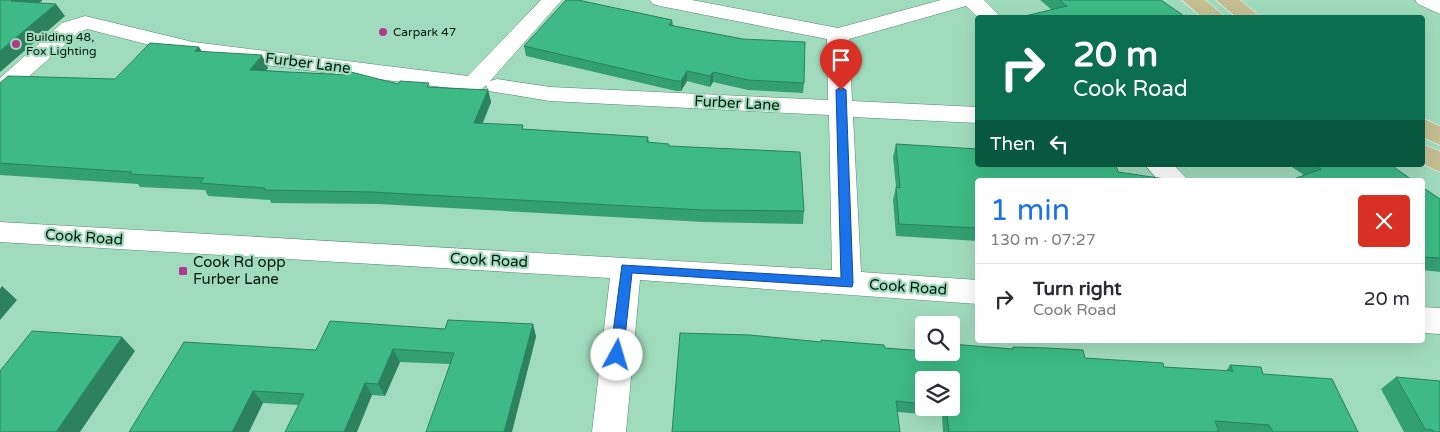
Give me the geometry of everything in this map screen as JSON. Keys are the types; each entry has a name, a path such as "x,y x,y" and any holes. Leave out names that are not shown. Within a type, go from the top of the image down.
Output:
{"main road":[{"path":"1192,0 1213,15"},
{"path":"1226,0 1248,15"},
{"path":"1425,128 1440,137"},
{"path":"1425,154 1440,163"}],"street":[{"name":"Furber Lane","path":"0,90 70,28 85,22 193,49 474,84 552,0"},
{"path":"660,0 838,35 964,0"},
{"path":"972,0 989,15"},
{"path":"1424,0 1440,8"},
{"path":"838,35 842,108 844,242 847,283"},
{"name":"Furber Lane","path":"497,86 550,94 975,115"},
{"path":"1160,167 1173,178"},
{"name":"Cook Road","path":"0,232 626,268 975,292"},
{"path":"609,432 626,268"},
{"path":"1425,320 1440,321"}],"building":[{"path":"0,0 13,0 11,1 56,4 0,51"},
{"path":"566,0 578,0 672,20 669,25 743,39 805,42 804,83 748,80 713,72 710,76 687,71 681,81 676,81 524,46"},
{"path":"1059,0 1161,0 1183,15 1029,15 1067,6"},
{"path":"150,43 199,47 195,51 262,55 250,70 348,75 351,72 398,84 400,81 429,83 427,87 488,90 474,123 523,125 522,129 648,137 647,142 669,144 669,146 800,152 804,211 703,210 372,192 264,190 265,188 200,183 204,178 0,163 0,83 8,76 115,79"},
{"path":"896,144 975,149 975,167 1116,167 1118,172 1158,178 975,178 975,228 899,224 896,187 900,188"},
{"path":"1318,167 1394,167 1409,178 1296,178 1321,169"},
{"path":"1425,189 1440,199 1440,258 1425,257"},
{"path":"448,320 533,324 504,432 426,432 454,353 393,349 378,384 365,383 344,432 285,432 304,394 253,391 232,432 129,432 184,342 316,350 330,321 445,329"},
{"path":"32,331 122,337 56,432 0,432 0,371"},
{"path":"680,333 750,335 821,342 821,340 884,345 885,348 915,350 915,361 960,361 960,345 1013,349 1013,347 1083,350 1085,358 1163,363 1164,367 1233,371 1230,365 1261,367 1263,374 1332,379 1358,432 1273,432 1269,425 1215,421 1219,431 1217,432 949,432 947,416 960,416 960,371 915,371 915,403 896,401 900,432 672,432"},
{"path":"1396,377 1440,381 1440,432 1425,429"}],"place":[{"name":"Carpark 47","path":"383,32"},
{"name":"Building 48, Fox Lighting","path":"16,44"},
{"name":"Cook Rd opp Furber Lane","path":"183,271"}],"route":[{"path":"617,355 626,268 847,283 844,242 841,90"}]}
